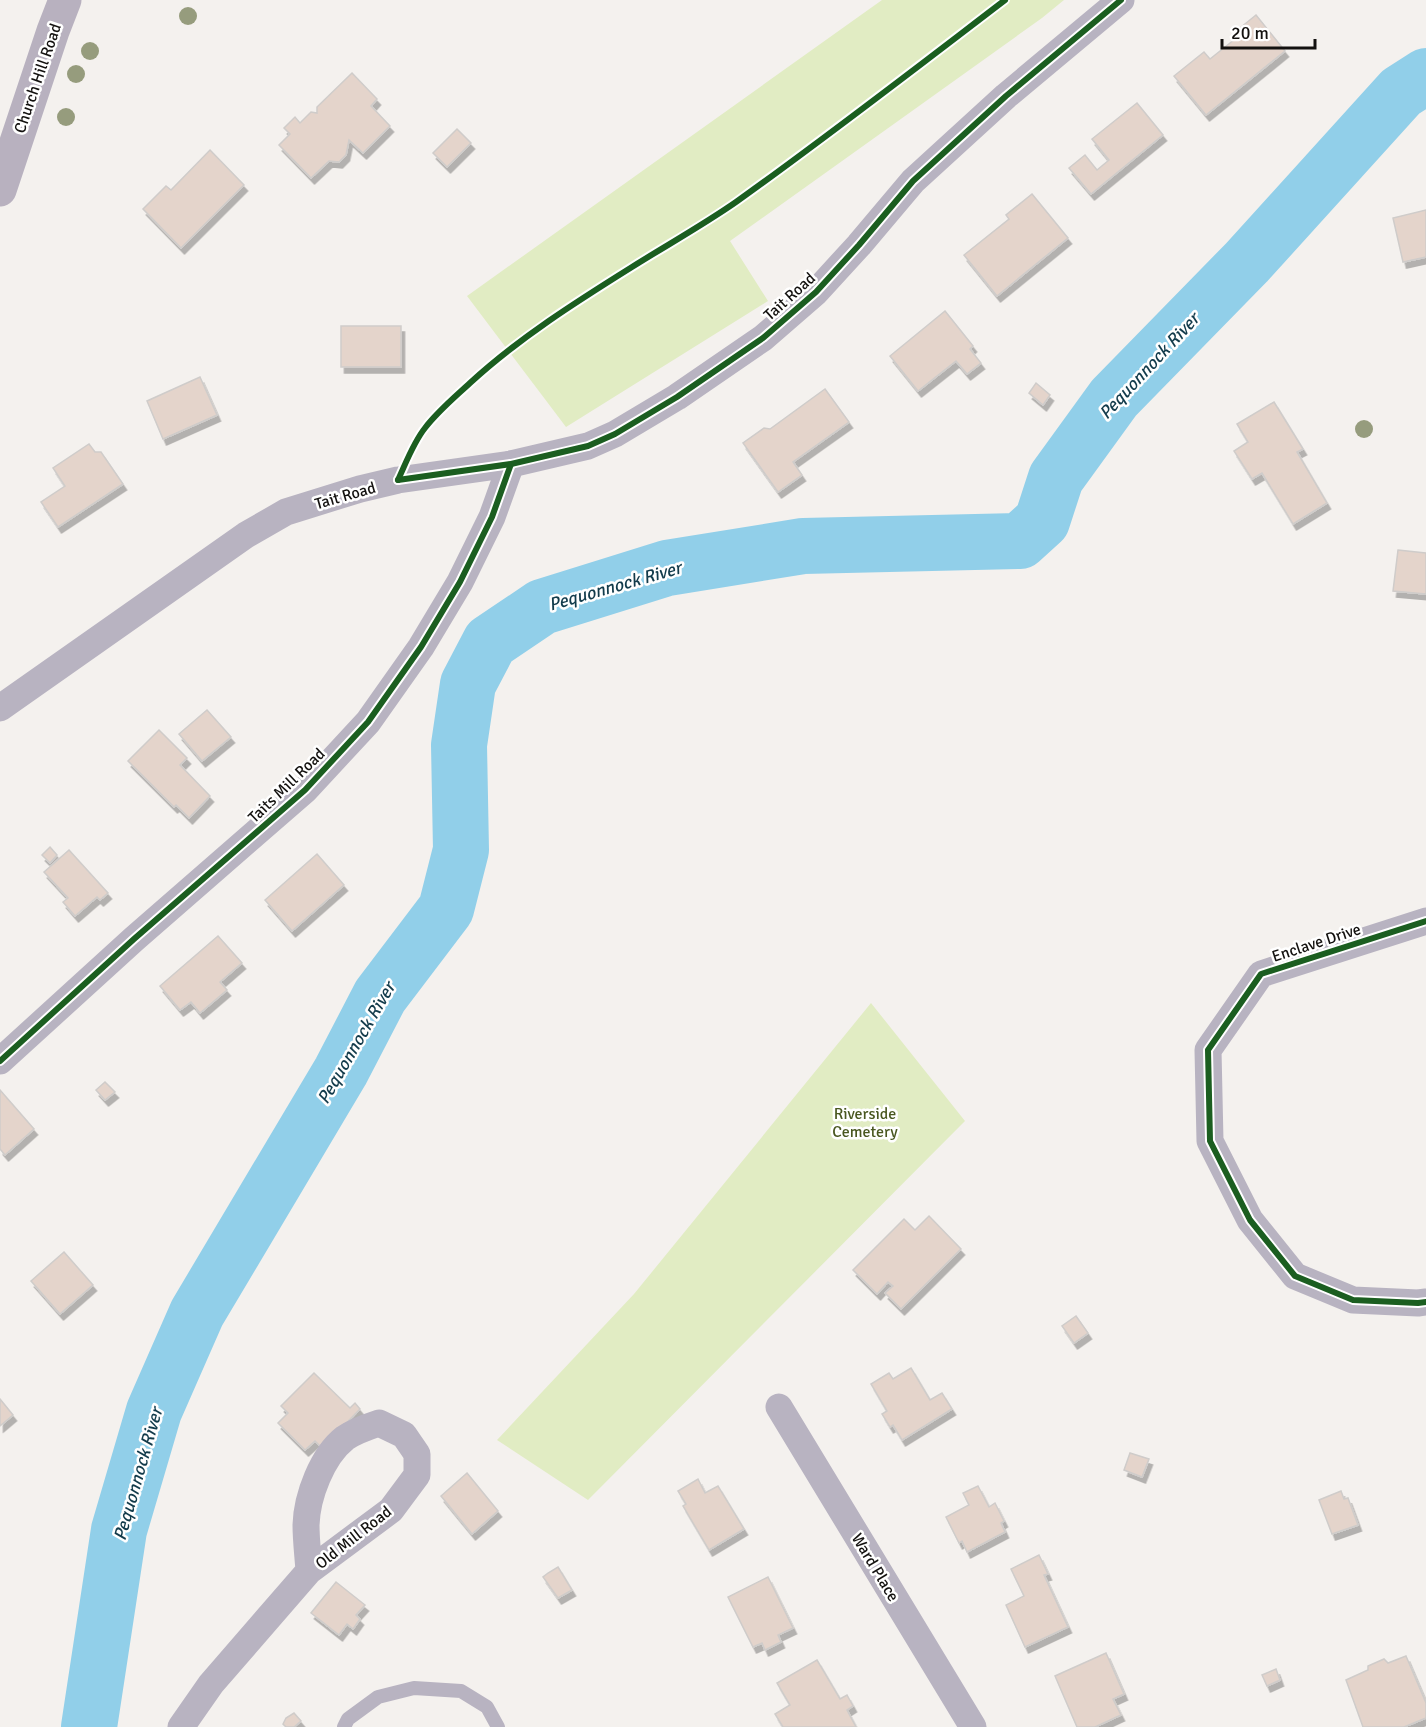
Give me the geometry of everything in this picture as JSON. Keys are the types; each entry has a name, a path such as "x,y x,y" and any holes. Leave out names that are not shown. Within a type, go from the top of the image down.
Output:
{"main road":[{"name":"Church Hill Road","path":"0,190 65,0"}],"street":[{"name":"Tait Road","path":"0,708 246,535 286,512 388,483 511,464 588,446 615,434 677,397 763,338 816,292 860,246 913,181 1006,96 1121,0"},
{"name":"Taits Mill Road","path":"0,1061 134,939 305,790 368,722 421,647 460,582 492,517 511,464"},
{"name":"Enclave Drive","path":"1426,921 1261,974 1208,1050 1210,1141 1250,1220 1295,1276 1353,1300 1426,1302"},
{"name":"Ward Place","path":"779,1407 973,1727"},
{"name":"Old Mill Road","path":"181,1727 212,1684 309,1571 392,1510 417,1475 417,1454 404,1435 378,1423 345,1438 328,1457 313,1486 306,1523 309,1571"}],"lane":[{"path":"344,1727 348,1719 378,1697 414,1688 461,1691 487,1707 498,1727"}],"green space":[{"path":"882,0 1064,0 730,241 768,301 566,427 467,296"},
{"name":"Riverside Cemetery","path":"871,1003 965,1121 588,1500 497,1440 634,1294"}],"building":[{"path":"1256,15 1285,51 1206,115 1174,76 1204,52 1210,59 1235,39 1235,32"},
{"path":"352,73 377,99 371,106 390,126 363,153 349,140 346,155 339,162 329,161 311,178 279,145 290,134 284,128 295,117 300,123 311,112 317,113 317,107"},
{"path":"1137,103 1163,135 1091,194 1069,168 1085,155 1097,170 1109,160 1092,139"},
{"path":"457,129 471,143 447,167 433,153"},
{"path":"210,150 244,185 181,248 143,209 166,186 171,190"},
{"path":"1032,194 1068,238 997,296 964,255 1009,219 1006,215"},
{"path":"1426,210 1426,257 1403,262 1393,218"},
{"path":"945,311 973,346 970,349 981,363 967,374 956,361 918,391 890,356"},
{"path":"341,326 401,326 401,367 341,367"},
{"path":"200,377 217,415 163,439 147,401"},
{"path":"1036,383 1050,395 1043,405 1029,393"},
{"path":"825,389 849,422 793,462 802,475 778,492 743,443 764,428 770,429"},
{"path":"1274,402 1303,449 1297,452 1327,503 1293,524 1262,473 1252,479 1234,451 1248,442 1237,424"},
{"path":"89,444 95,452 101,452 123,484 58,527 41,502 65,486 53,468"},
{"path":"1398,550 1426,553 1426,594 1393,591"},
{"path":"207,710 231,737 202,761 179,734"},
{"path":"159,730 187,758 180,765 210,796 189,818 176,805 174,807 128,761"},
{"path":"50,847 57,855 50,863 42,855"},
{"path":"69,850 108,893 100,900 97,897 75,916 63,902 68,898 44,872"},
{"path":"317,854 344,885 292,931 265,900"},
{"path":"218,936 242,963 220,982 227,990 200,1013 191,1002 180,1010 160,986"},
{"path":"105,1082 115,1092 105,1100 96,1090"},
{"path":"0,1090 34,1129 5,1155 0,1149"},
{"path":"929,1216 961,1249 901,1309 885,1293 893,1286 888,1282 877,1294 853,1270 904,1219 915,1230"},
{"path":"64,1252 93,1285 60,1314 31,1281"},
{"path":"1076,1316 1088,1333 1074,1343 1062,1326"},
{"path":"911,1368 930,1400 942,1393 952,1409 902,1440 893,1425 890,1427 882,1414 887,1411 871,1384 889,1373 893,1379"},
{"path":"314,1373 350,1408 355,1403 360,1409 322,1448 315,1441 305,1450 278,1423 288,1413 281,1406"},
{"path":"0,1399 13,1415 0,1426"},
{"path":"1130,1453 1149,1459 1142,1477 1124,1470"},
{"path":"467,1473 498,1511 472,1534 441,1496"},
{"path":"698,1479 705,1493 718,1486 744,1529 709,1550 683,1506 686,1504 678,1491"},
{"path":"978,1486 989,1507 995,1503 1004,1521 1001,1523 1005,1532 967,1552 962,1541 959,1543 946,1517 969,1505 963,1493"},
{"path":"1341,1491 1344,1499 1348,1498 1358,1525 1332,1534 1319,1500"},
{"path":"1039,1555 1048,1574 1044,1575 1068,1627 1025,1647 1006,1605 1024,1596 1011,1569"},
{"path":"558,1567 572,1590 558,1598 543,1577"},
{"path":"768,1577 793,1628 778,1635 781,1642 765,1650 762,1643 753,1647 728,1597"},
{"path":"336,1582 365,1605 356,1615 360,1619 353,1629 347,1624 339,1635 311,1613"},
{"path":"1106,1653 1124,1694 1113,1699 1121,1715 1095,1727 1077,1727 1055,1676"},
{"path":"1406,1656 1426,1703 1426,1718 1404,1727 1363,1727 1346,1680 1368,1670 1368,1666 1384,1659 1388,1663"},
{"path":"817,1660 840,1699 847,1695 853,1706 847,1710 856,1727 783,1727 775,1714 790,1705 777,1683"},
{"path":"1276,1669 1280,1680 1267,1686 1262,1675"},
{"path":"294,1713 301,1721 294,1727 286,1727 283,1724 286,1718"}],"waterway":[{"name":"Pequonnock River","path":"89,1727 119,1530 154,1411 197,1313 341,1071 380,996 446,909 461,850 459,745 468,684 490,642 542,607 667,568 803,546 1020,541 1042,521 1056,478 1114,398 1247,262 1401,92 1426,76"}],"cycle path":[{"path":"398,480 417,440 430,422 470,383 508,351 548,321 736,202 1005,0"},
{"path":"398,480 511,464 588,446 615,434 677,397 763,338 816,292 913,181 1006,96 1121,0"},
{"path":"0,1061 134,939 305,790 368,722 421,647 460,582 492,517 511,464"},
{"path":"1426,921 1261,974 1208,1050 1210,1141 1250,1220 1295,1276 1353,1300 1426,1302"}]}
